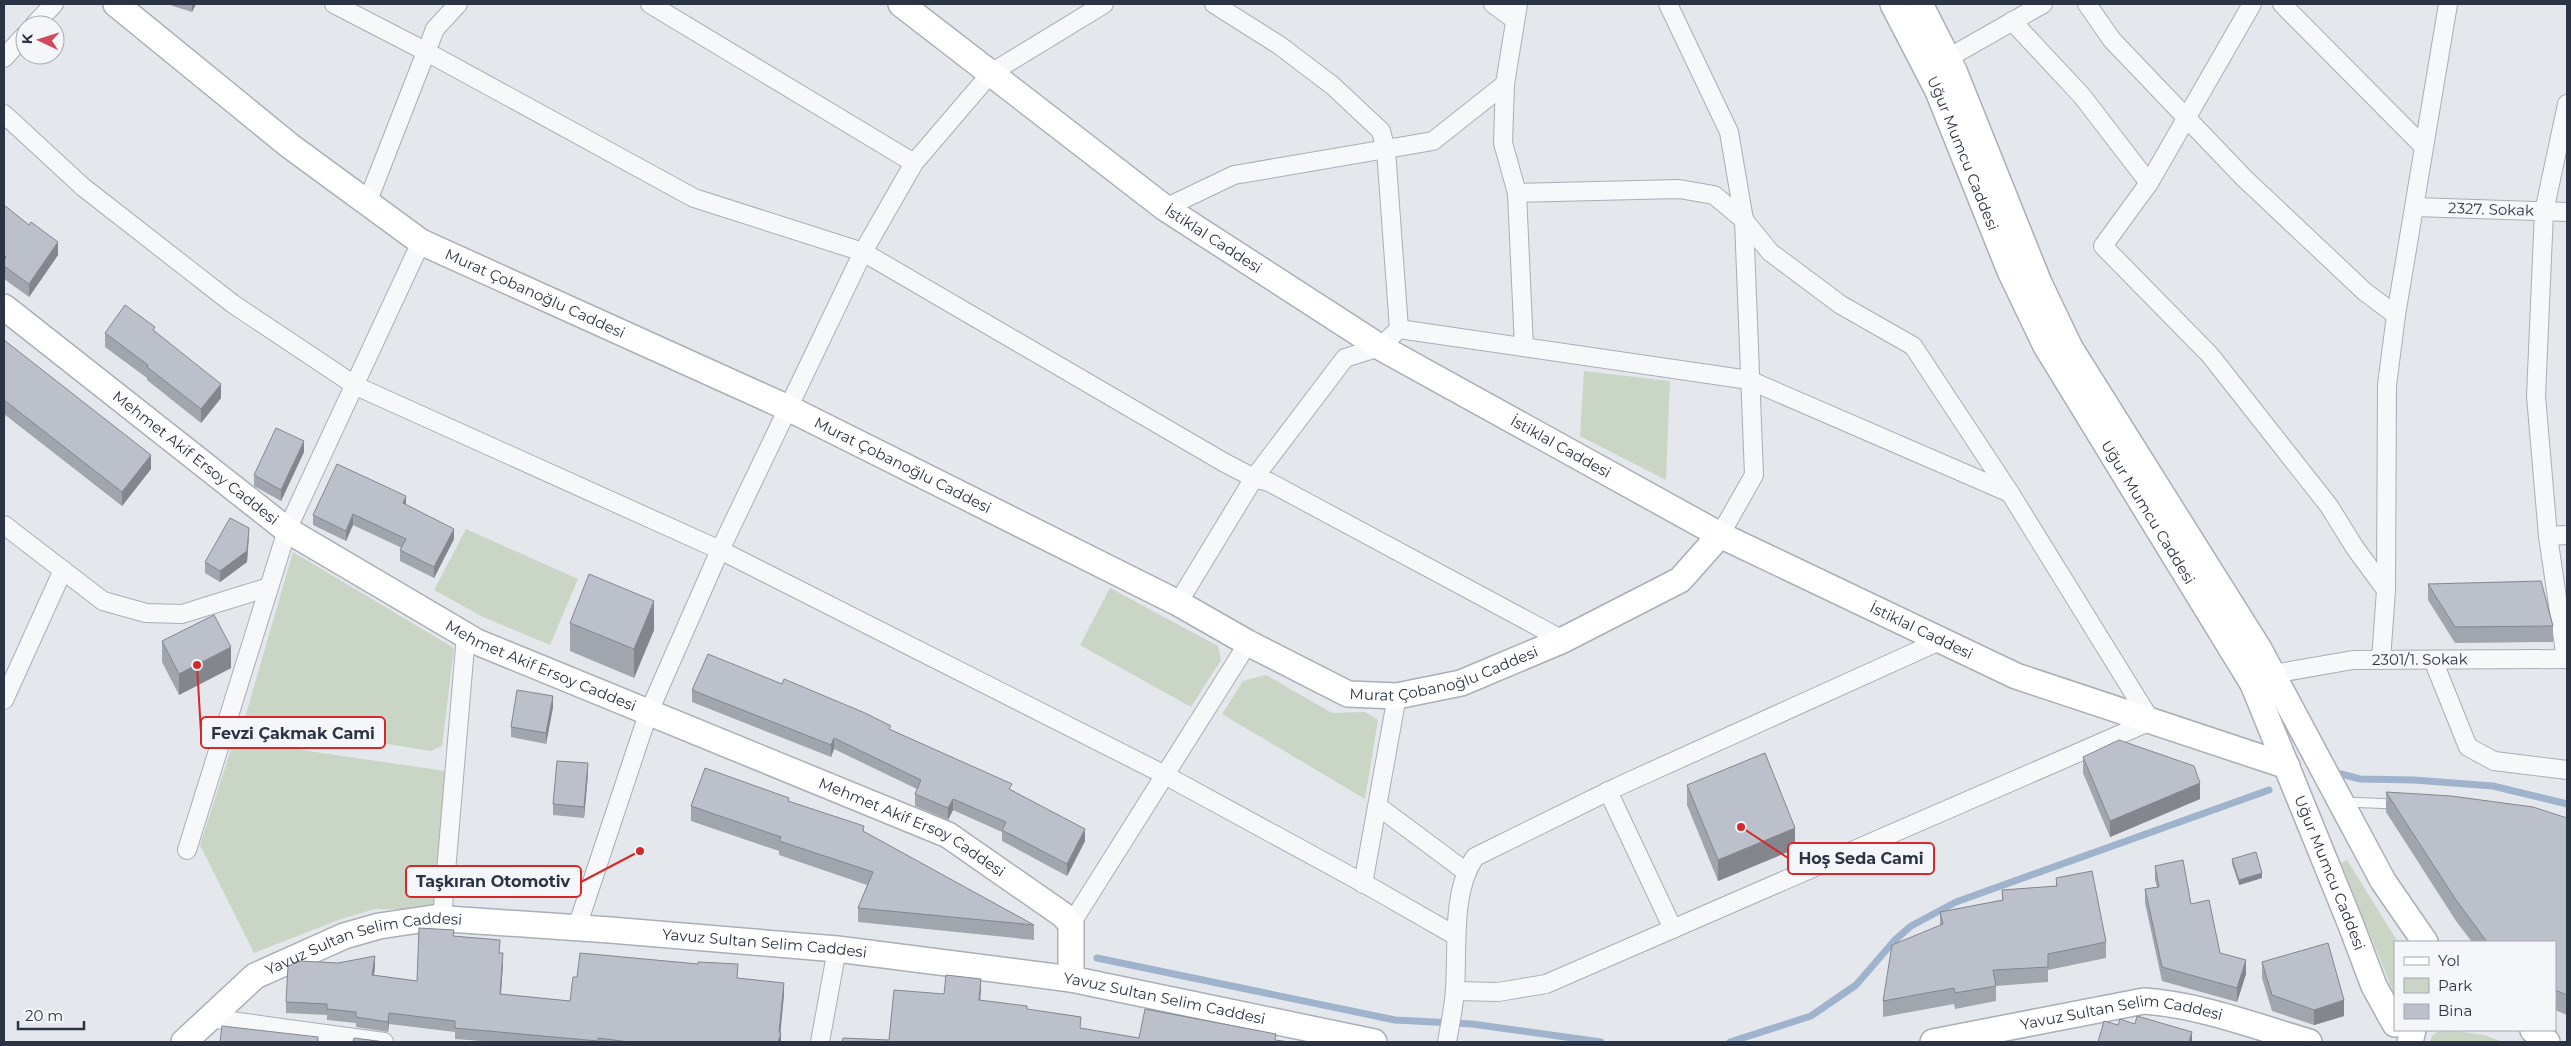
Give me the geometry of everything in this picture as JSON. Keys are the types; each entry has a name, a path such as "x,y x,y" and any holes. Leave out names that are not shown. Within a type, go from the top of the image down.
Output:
{"street":[{"path":"44,15 54,4"},
{"name":"Murat Çobanoğlu Caddesi","path":"116,4 290,146 421,242 788,408 1178,603 1248,643 1348,694 1397,696 1461,683 1563,640 1680,580 1720,534"},
{"path":"334,4 425,51 694,198 862,252 1254,478 1269,482 1563,640"},
{"path":"367,203 435,29 458,4"},
{"path":"650,4 914,163"},
{"name":"İstiklal Caddesi","path":"901,4 1165,208 1380,346 1720,534 2016,676 2287,766"},
{"path":"577,927 648,714 720,550 862,252 914,163 991,73 1104,4"},
{"path":"1214,4 1279,45 1333,86 1381,131 1386,150 1399,329"},
{"path":"1493,4 1516,12 1505,84 1502,143 1517,193 1524,347"},
{"path":"1668,4 1729,132 1744,220 1754,476 1720,534"},
{"name":"Uğur Mumcu Caddesi","path":"1893,4 1938,91 2010,271 2037,330 2062,375 2253,684 2374,986 2394,1022"},
{"name":"Uğur Mumcu Caddesi","path":"1920,4 1948,58 2039,283 2070,348 2238,614 2383,881 2424,941"},
{"path":"1948,58 2043,4"},
{"path":"2087,4 2112,40 2187,120 2365,292 2396,315"},
{"path":"2252,4 2187,120 2149,183 2103,246 2210,355 2329,506 2354,548 2386,590"},
{"path":"2282,4 2424,147"},
{"path":"2381,660 2386,590 2387,385 2396,315 2448,4"},
{"path":"2012,21 2082,96 2149,183"},
{"path":"4,58 15,46"},
{"path":"1165,208 1234,176 1433,140 1505,84"},
{"path":"2566,658 2548,536 2536,396 2544,212 2567,104"},
{"path":"4,114 83,186 233,304 356,386 720,550 1163,774 1456,936"},
{"path":"1454,999 1546,984 2151,720 2010,493 1913,346 1841,305 1770,252 1744,220 1714,195 1678,189 1517,193"},
{"name":"2327. Sokak","path":"2415,207 2567,212"},
{"path":"186,850 287,530 356,386 421,242"},
{"name":"Mehmet Akif Ersoy Caddesi","path":"4,307 287,530 466,635 648,714 948,835 1063,915 1070,924"},
{"path":"1178,603 1254,478 1345,358 1380,346 1399,329"},
{"path":"1399,329 1749,380 2010,493"},
{"path":"4,524 103,601 146,613 182,614 269,587"},
{"path":"2548,536 2567,535"},
{"path":"5,693 63,570"},
{"path":"442,919 466,635"},
{"path":"1448,1040 1454,999 1456,936 1465,871 1475,856 1608,792 1942,640"},
{"path":"1071,979 1070,924 1163,774 1248,643"},
{"name":"2301/1. Sokak","path":"2272,674 2353,660 2566,658"},
{"path":"2433,660 2468,747 2494,761 2567,770"},
{"path":"1364,884 1397,696"},
{"path":"1608,792 1673,929"},
{"path":"1379,807 1465,871"},
{"name":"Yavuz Sultan Selim Caddesi","path":"184,1042 255,976 344,936 379,926 433,918 577,927 837,949 1071,979 1374,1042"},
{"path":"820,1042 837,949"},
{"name":"Yavuz Sultan Selim Caddesi","path":"1933,1042 2144,1001 2170,1003 2203,1009 2309,1042"},
{"path":"209,1018 384,1042"},
{"path":"1971,1034 1999,1042"}],"lane":[{"path":"2341,802 2408,805"}],"green space":[{"path":"1584,371 1670,381 1666,480 1580,436"},
{"path":"466,529 578,579 550,645 483,617 434,590"},
{"path":"293,552 454,648 442,746 431,751 244,721"},
{"path":"1110,588 1218,646 1221,660 1191,707 1080,645"},
{"path":"1266,675 1332,713 1365,712 1378,720 1365,799 1222,714 1243,681"},
{"path":"234,740 445,771 434,910 375,909 341,919 254,953 200,845"},
{"path":"2347,860 2397,941 2394,941 2394,994 2341,863"},
{"path":"2454,1031 2484,1035 2503,1042 2430,1042 2432,1036 2437,1032"}],"building":[{"path":"4,205 29,225 31,222 58,242 29,284 4,266 6,257 4,255"},
{"path":"125,305 155,327 153,330 221,384 201,409 147,367 148,365 105,333"},
{"path":"4,340 151,455 122,492 4,400"},
{"path":"276,428 304,441 281,490 254,475"},
{"path":"337,464 406,496 403,503 454,529 434,567 400,550 406,539 353,514 346,531 313,515"},
{"path":"230,518 249,528 247,551 220,571 205,562"},
{"path":"589,574 654,601 634,649 570,623"},
{"path":"2541,581 2553,626 2455,627 2428,584"},
{"path":"214,615 231,647 179,674 162,641"},
{"path":"708,654 782,684 784,679 865,713 891,726 889,729 1012,784 1009,789 1085,829 1067,864 1002,830 1006,822 953,799 948,808 915,794 921,780 834,738 831,745 692,690"},
{"path":"517,690 553,696 546,733 511,727"},
{"path":"2119,740 2194,766 2200,783 2110,821 2083,757"},
{"path":"1765,753 1795,828 1718,860 1687,785"},
{"path":"557,761 588,763 584,807 553,804"},
{"path":"705,768 789,798 788,801 864,826 863,831 1034,925 858,908 873,872 779,841 781,837 691,806"},
{"path":"2386,792 2451,796 2533,807 2567,818 2567,995 2556,990 2556,941 2486,941 2456,900"},
{"path":"2256,852 2262,873 2239,880 2232,859"},
{"path":"2183,860 2191,904 2209,900 2220,953 2246,960 2237,988 2162,967 2145,889 2159,887 2155,866"},
{"path":"2092,871 2106,942 2048,954 2048,967 1993,970 1996,986 1955,993 1954,988 1883,1001 1892,945 1943,924 1940,912 2003,900 2002,890 2057,886 2056,878"},
{"path":"419,928 454,930 453,936 500,940 499,953 503,953 500,994 570,1001 573,977 577,977 580,953 698,964 698,962 738,964 737,978 784,983 779,1032 781,1033 778,1042 630,1042 598,1038 598,1041 455,1028 455,1021 389,1013 388,1022 356,1017 356,1012 327,1009 327,1004 286,1002 288,966 300,961 338,963 375,956 372,975 417,981"},
{"path":"2328,943 2344,1000 2314,1010 2272,995 2262,962"},
{"path":"946,975 981,979 979,1000 1027,1006 1027,1009 1081,1017 1080,1028 1139,1038 1145,1009 1276,1034 1275,1040 1290,1042 842,1042 843,1038 889,1040 894,990 944,994"},
{"path":"2137,1016 2192,1032 2189,1042 2098,1042 2104,1021 2118,1025 2120,1019 2135,1024"},
{"path":"222,1026 318,1037 318,1042 220,1042"},
{"path":"354,1038 385,1042 353,1042"}],"waterway":[{"path":"2341,774 2360,779 2414,780 2493,786 2567,804"},
{"path":"1730,1042 1811,1016 1856,985 1895,940 1911,926 1956,902 2269,790"},
{"path":"1097,958 1395,1020 1472,1024 1601,1042"}],"place":[{"name":"Fevzi Çakmak Cami","path":"197,665"},
{"name":"Hoş Seda Cami","path":"1741,827"},
{"name":"Taşkıran Otomotiv","path":"640,851"}]}
